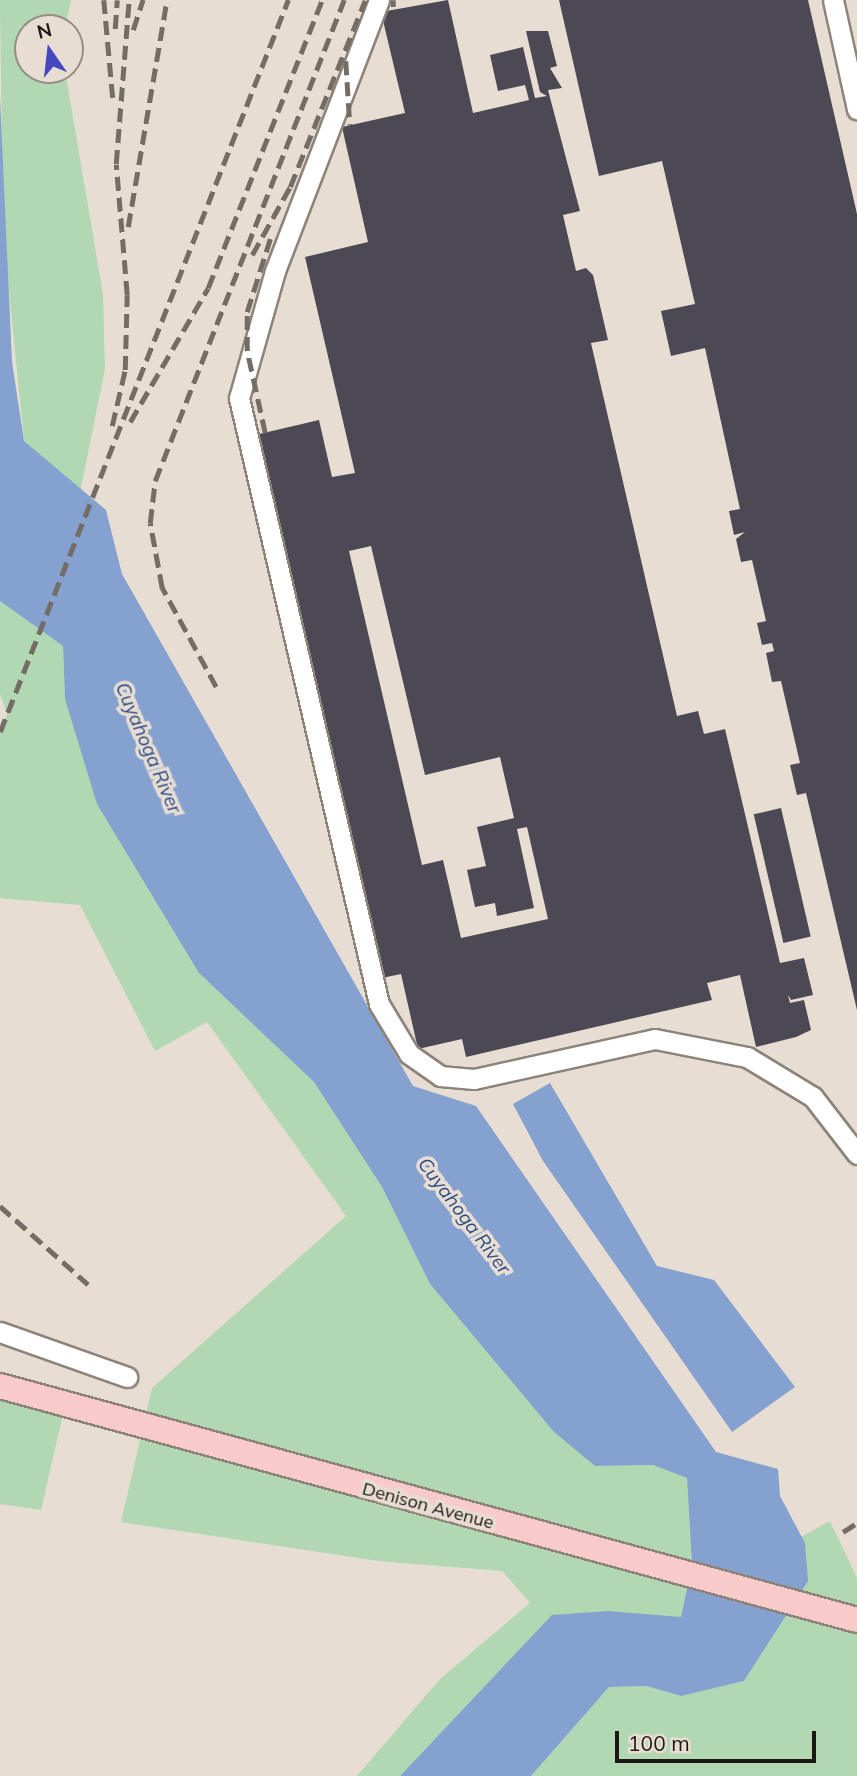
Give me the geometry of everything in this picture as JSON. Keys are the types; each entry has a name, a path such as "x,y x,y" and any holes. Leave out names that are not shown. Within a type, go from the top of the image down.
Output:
{"main road":[{"name":"Denison Avenue","path":"0,1387 857,1620"}],"street":[{"path":"380,0 275,271 239,398 379,1004 409,1054 440,1076 474,1079 655,1039 747,1057 813,1097 857,1154"},
{"path":"833,0 857,109"},
{"path":"0,1332 127,1377"}],"green space":[{"path":"0,0 71,0 68,14 14,14 14,84 67,84 103,295 105,369 80,492 24,441 3,231"},
{"path":"0,601 63,646 65,699 199,973 314,1082 382,1187 430,1284 554,1431 595,1466 653,1465 687,1478 692,1565 681,1618 608,1611 552,1616 400,1776 357,1776 440,1679 530,1603 502,1571 378,1561 121,1522 152,1388 346,1216 207,1022 155,1051 80,905 0,898 0,732 7,714 0,694"},
{"path":"0,1386 65,1405 41,1510 0,1504"},
{"path":"830,1521 857,1578 857,1776 531,1776 609,1687 646,1686 681,1696 744,1681 771,1639 805,1543 801,1537"}],"water":[{"name":"Cuyahoga River","path":"0,97 12,362 24,441 106,510 122,574 413,1086 476,1106 716,1452 778,1469 780,1496 805,1543 808,1581 744,1681 681,1696 646,1686 609,1687 531,1776 400,1776 552,1615 608,1611 681,1617 692,1565 687,1478 653,1465 595,1466 554,1432 430,1284 382,1187 314,1082 199,973 97,804 65,699 63,646 0,601"},
{"path":"550,1083 657,1266 714,1280 795,1387 732,1432 543,1161 513,1104"}],"building":[{"path":"448,0 473,113 529,100 525,85 498,91 490,55 523,47 535,98 547,96 540,92 526,31 548,31 557,66 550,68 562,88 548,90 580,211 563,215 576,271 586,268 593,275 608,340 591,343 677,716 698,711 704,734 725,729 780,963 804,958 813,995 791,1000 788,995 790,1003 804,1000 811,1030 796,1037 756,1047 740,975 707,983 712,1000 466,1057 462,1039 418,1049 401,974 377,979 255,435 319,420 332,477 355,473 305,257 368,242 342,127 405,113 381,12","holes":["371,546 425,775 500,757 514,818 477,827 486,866 467,870 475,907 495,903 497,916 534,908 517,829 527,827 548,919 461,938 443,860 422,865 349,551"]},
{"path":"559,0 808,0 857,214 857,1010 806,793 797,795 790,765 800,763 781,681 772,682 766,653 774,651 772,643 762,645 757,623 766,621 752,560 741,562 736,539 745,532 734,535 729,511 740,509 705,348 671,356 661,311 695,304 662,161 599,176"},
{"path":"781,808 811,937 783,943 754,814"}],"railway":[{"path":"104,0 113,98"},
{"path":"115,29 117,0"},
{"path":"112,426 125,370 127,295 116,164 129,0"},
{"path":"133,30 143,0"},
{"path":"128,227 167,0"},
{"path":"0,732 288,0"},
{"path":"130,422 208,288 322,0"},
{"path":"216,687 162,588 150,523 155,481 344,0"},
{"path":"252,255 290,187 365,0"},
{"path":"393,0 393,7"},
{"path":"346,61 350,125"},
{"path":"265,433 247,351 247,312 270,239"},
{"path":"0,1206 88,1284"},
{"path":"843,1532 857,1523"}]}
